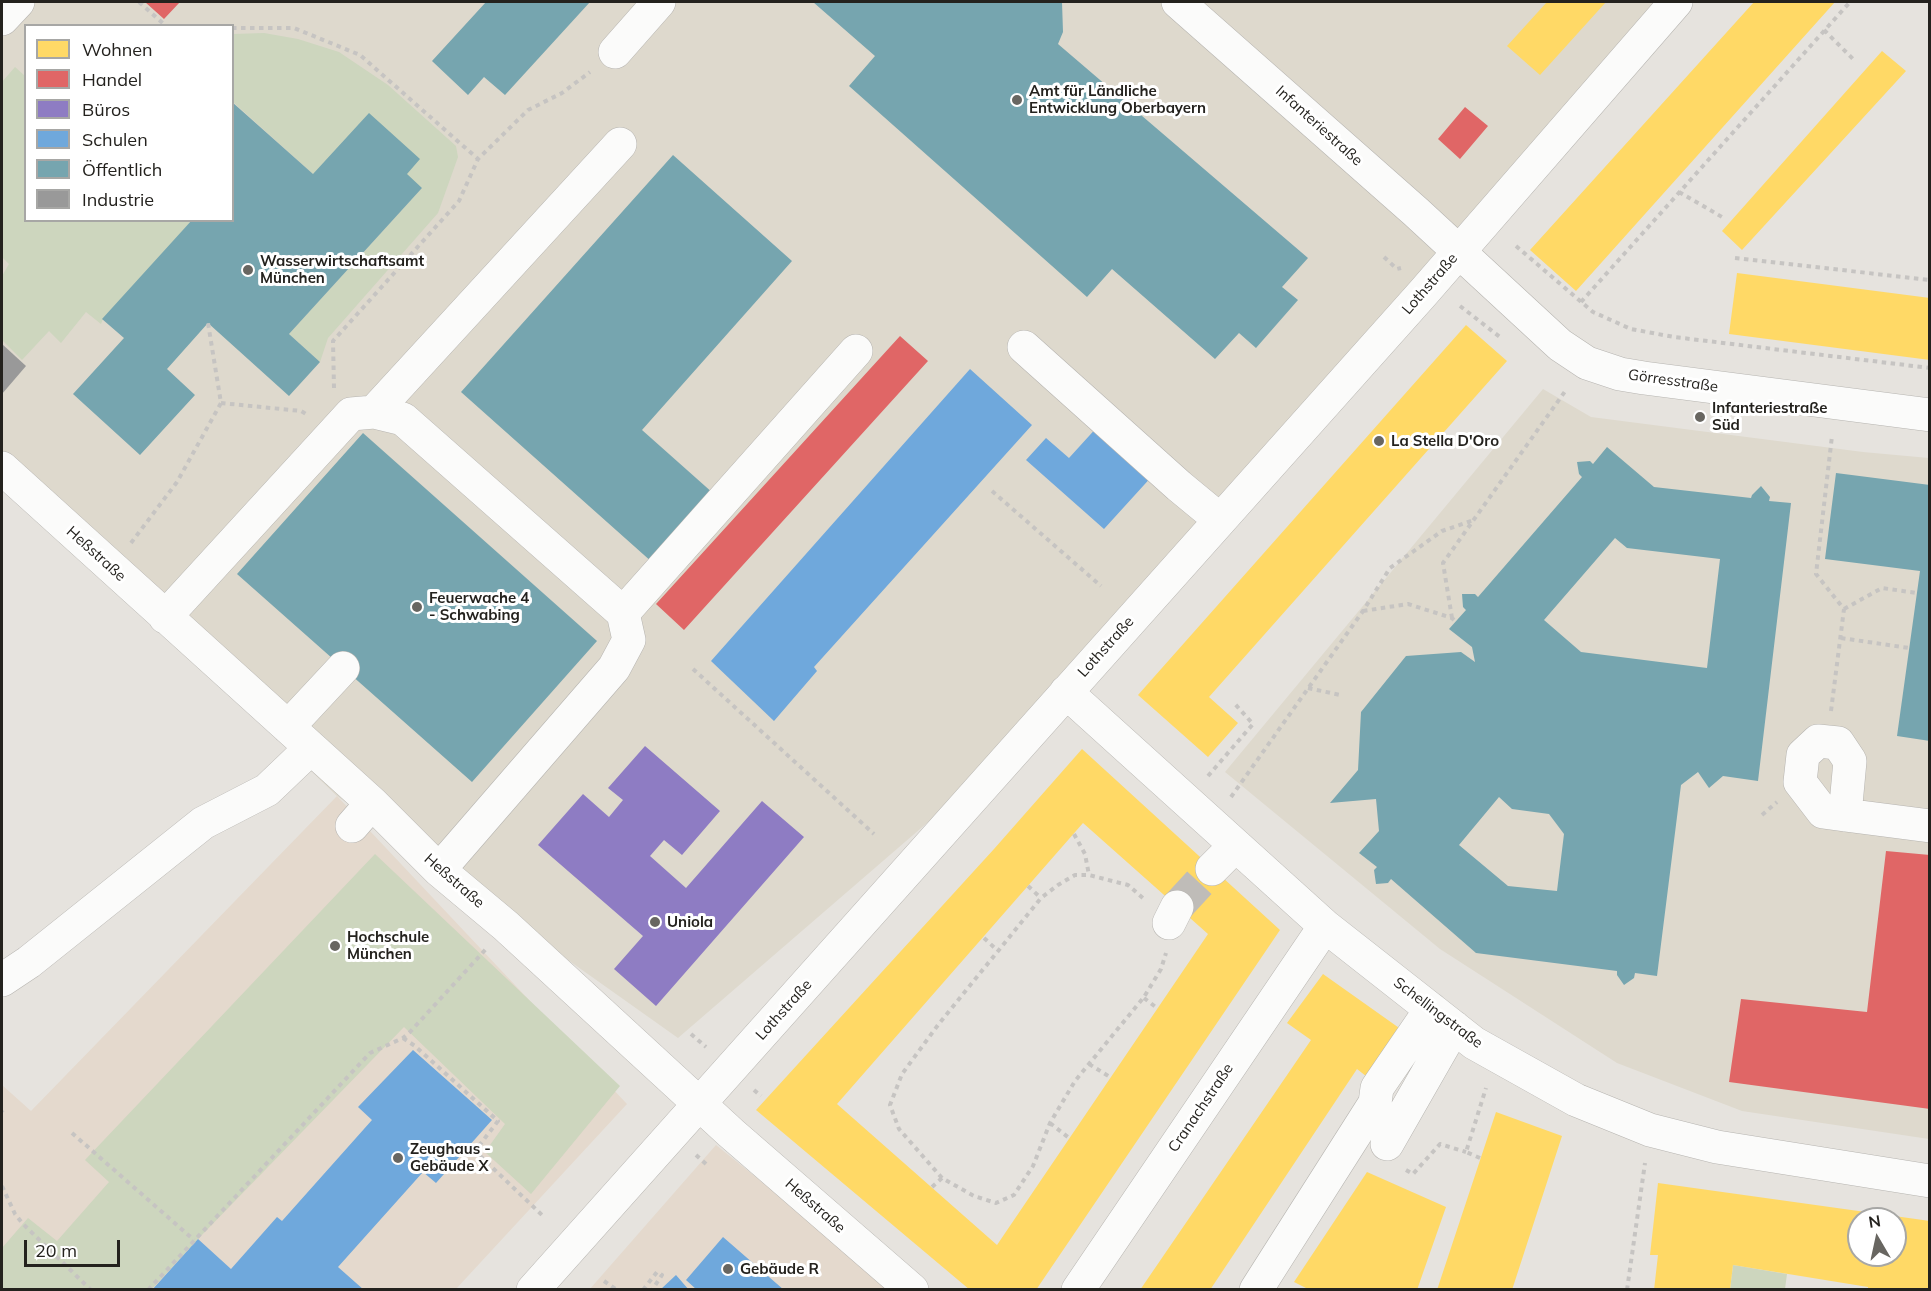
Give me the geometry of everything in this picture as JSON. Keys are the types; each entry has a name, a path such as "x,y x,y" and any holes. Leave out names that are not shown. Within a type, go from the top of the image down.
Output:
{"street":[{"path":"2,19 18,2"},
{"path":"615,52 658,2"},
{"name":"Infanteriestraße","path":"1178,2 1416,212 1457,252"},
{"name":"Lothstraße","path":"533,1290 1423,293 1676,2"},
{"path":"374,412 620,144"},
{"name":"Görresstraße","path":"1457,252 1560,345 1587,363 1620,374 1644,378 1929,415"},
{"path":"1024,347 1179,486 1220,519"},
{"path":"623,613 856,351"},
{"path":"165,617 351,414 374,412 403,419 623,613 629,640 614,668 439,870"},
{"name":"Heßstraße","path":"2,468 299,738 362,814 439,870 506,926 700,1104 912,1290"},
{"path":"2,980 29,962 203,823 267,790 343,668"},
{"name":"Schellingstraße","path":"1066,692 1186,802 1220,846 1474,1043 1576,1100 1650,1130 1717,1147 1929,1181"},
{"path":"1845,815 1850,761 1838,743 1818,741 1803,755 1800,782 1823,812 1845,815 1929,826"},
{"name":"Cranachstraße","path":"1078,1290 1325,926"},
{"path":"1395,1157 1443,1018"},
{"path":"1256,1290 1375,1103 1377,1088 1443,1018"}],"path":[{"path":"139,2 164,24"},
{"path":"1581,302 1850,2"},
{"path":"234,28 294,28 360,55 478,159"},
{"path":"1824,30 1853,59"},
{"path":"328,394 335,386 333,341 459,201 478,159 528,110 562,93 615,52"},
{"path":"1679,192 1722,217"},
{"path":"1515,246 1593,312 1615,323 1654,334 1929,368"},
{"path":"1384,257 1397,269"},
{"path":"1735,258 1929,280"},
{"path":"154,513 177,482 221,403 208,323"},
{"path":"1452,618 1443,563 1566,390"},
{"path":"221,403 301,411 307,416 314,408"},
{"path":"1827,742 1844,609 1816,574 1832,436"},
{"path":"992,491 1101,586"},
{"path":"1220,846 1308,688 1390,568 1442,531 1474,520"},
{"path":"1844,609 1882,588 1917,593"},
{"path":"1363,610 1408,604 1452,618 1456,622"},
{"path":"1840,638 1909,648"},
{"path":"693,669 874,834"},
{"path":"1308,688 1340,695"},
{"path":"1186,802 1253,724 1235,704"},
{"path":"1074,834 1086,854 1089,875"},
{"path":"1074,875 1089,875 1128,885 1173,915 1172,938 1161,969 1144,997 1076,1081 1050,1123 1033,1166 1014,1195 996,1203 974,1196 942,1178 898,1129 890,1105 902,1074 938,1024 1041,898 1074,875"},
{"path":"1028,886 1041,898"},
{"path":"148,1290 370,1053 403,1038 506,926"},
{"path":"984,938 997,950"},
{"path":"1144,997 1158,1008"},
{"path":"403,1038 498,1121 475,1151 543,1216"},
{"path":"1466,1152 1486,1087 1500,1057"},
{"path":"1089,1064 1110,1077"},
{"path":"1050,1123 1069,1138"},
{"path":"1627,1290 1650,1130"},
{"path":"72,1133 194,1240"},
{"path":"1395,1157 1413,1174 1440,1144 1480,1158"},
{"path":"932,1187 942,1178"},
{"path":"2,1186 15,1214 23,1224 92,1290"},
{"path":"643,1290 657,1272 662,1275 652,1290"},
{"path":"603,1281 617,1290"}],"shaded area":[{"path":"2,2 1671,2 1074,696 678,1038 337,796 2,474"},
{"path":"1543,389 1591,417 1863,452 1929,458 1929,1139 1742,1111 1617,1063 1440,949 1225,772"},
{"name":"Hochschule München","path":"337,796 627,1104 456,1289 2,1290 2,1085 31,1111"},
{"path":"716,1145 895,1289 589,1290"}],"green space":[{"path":"264,33 298,39 339,52 388,85 456,146 458,157 438,213 328,338 320,362 289,334 422,188 313,174 234,103 234,34"},
{"path":"15,67 24,75 24,222 191,222 103,319 101,324 86,312 61,343 49,331 22,360 2,340 2,276 9,264 2,257 2,82"},
{"path":"375,854 620,1086 531,1194 485,1152 505,1124 404,1027 152,1289 2,1289 2,1248 28,1218 57,1241 109,1182 85,1160"},
{"path":"1733,1265 1787,1274 1785,1289 1730,1290"}],"building: Wohnen":[{"path":"1547,2 1606,2 1540,75 1507,46"},
{"path":"1754,2 1835,2 1576,291 1530,250"},
{"path":"1882,51 1906,71 1742,250 1722,231"},
{"path":"1737,273 1930,298 1930,360 1729,334"},
{"path":"1466,325 1507,361 1209,697 1238,723 1208,757 1138,695"},
{"path":"1082,749 1280,930 1036,1290 970,1290 756,1110","holes":["1083,823 1208,934 997,1245 837,1104"]},
{"path":"1323,974 1402,1030 1371,1080 1357,1069 1210,1290 1140,1290 1311,1040 1287,1023"},
{"path":"1496,1112 1562,1136 1512,1290 1437,1290"},
{"path":"1367,1172 1446,1207 1417,1290 1310,1290 1294,1282"},
{"path":"1658,1183 1847,1209 1847,1267 1907,1267 1907,1218 1930,1221 1930,1290 1868,1290 1868,1287 1733,1265 1730,1290 1654,1290 1658,1255 1650,1255"}],"building: Handel":[{"path":"145,2 180,2 164,19"},
{"path":"1465,107 1488,126 1460,159 1438,139"},
{"path":"900,336 928,361 684,630 656,604"},
{"path":"1886,851 1930,855 1930,1109 1729,1082 1741,999 1867,1012"}],"building: Büros":[{"path":"645,746 720,811 682,855 664,840 650,856 686,888 762,801 804,837 656,1006 614,969 643,936 538,845 583,794 609,817 623,800 608,788"}],"building: Schulen":[{"path":"970,369 1032,425 814,667 817,671 774,721 711,661"},
{"path":"1099,425 1154,474 1104,529 1026,460 1046,438 1069,458"},
{"name":"Zeughaus - Gebäude X","path":"413,1050 492,1120 436,1183 423,1172 338,1267 364,1290 152,1290 198,1239 231,1269 277,1217 282,1221 372,1120 358,1107"},
{"name":"Gebäude R","path":"723,1237 784,1290 697,1290 686,1280"},
{"path":"676,1275 689,1290 660,1290"}],"building: Öffentlich":[{"path":"486,2 590,2 505,95 484,77 468,95 432,61"},
{"path":"813,2 1062,2 1063,32 1058,44 1308,258 1282,287 1298,300 1256,348 1239,333 1215,359 1112,269 1087,297 849,86 875,56"},
{"name":"Wasserwirtschaftsamt München","path":"234,104 313,174 369,113 420,159 407,174 422,188 289,334 320,362 289,396 208,323 167,369 195,395 140,455 73,394 124,338 102,319 190,222 234,222"},
{"path":"673,155 792,261 642,430 714,494 653,563 461,392"},
{"name":"Feuerwache 4 - Schwabing","path":"363,433 597,641 472,782 237,574"},
{"path":"1607,447 1654,487 1751,498 1761,486 1770,497 1769,501 1791,503 1758,781 1723,776 1709,788 1698,772 1681,785 1657,976 1635,973 1634,978 1624,985 1617,971 1476,953 1391,879 1388,883 1376,884 1374,870 1377,867 1359,853 1379,831 1376,799 1330,803 1358,770 1361,712 1406,656 1461,652 1475,662 1472,647 1449,629 1466,610 1463,607 1462,594 1475,594 1478,597 1582,477 1579,474 1577,462 1590,461 1593,464","holes":["1615,538 1627,548 1720,559 1707,668 1581,652 1544,620","1499,797 1512,809 1549,814 1564,834 1557,891 1508,886 1459,845"]},
{"path":"1836,473 1930,485 1930,741 1897,736 1920,571 1825,559"}],"building: Industrie":[{"path":"2,344 26,366 2,394"}],"tunnel":[{"path":"1177,907 1212,869"}],"place":[{"name":"Amt für Ländliche Entwicklung Oberbayern","path":"1017,100"},
{"name":"Wasserwirtschaftsamt München","path":"248,270"},
{"name":"Infanteriestraße Süd","path":"1700,417"},
{"name":"La Stella D'Oro","path":"1379,441"},
{"name":"Feuerwache 4 - Schwabing","path":"417,607"},
{"name":"Uniola","path":"655,922"},
{"name":"Hochschule München","path":"335,946"},
{"name":"Zeughaus - Gebäude X","path":"398,1158"},
{"name":"Gebäude R","path":"728,1269"}]}
